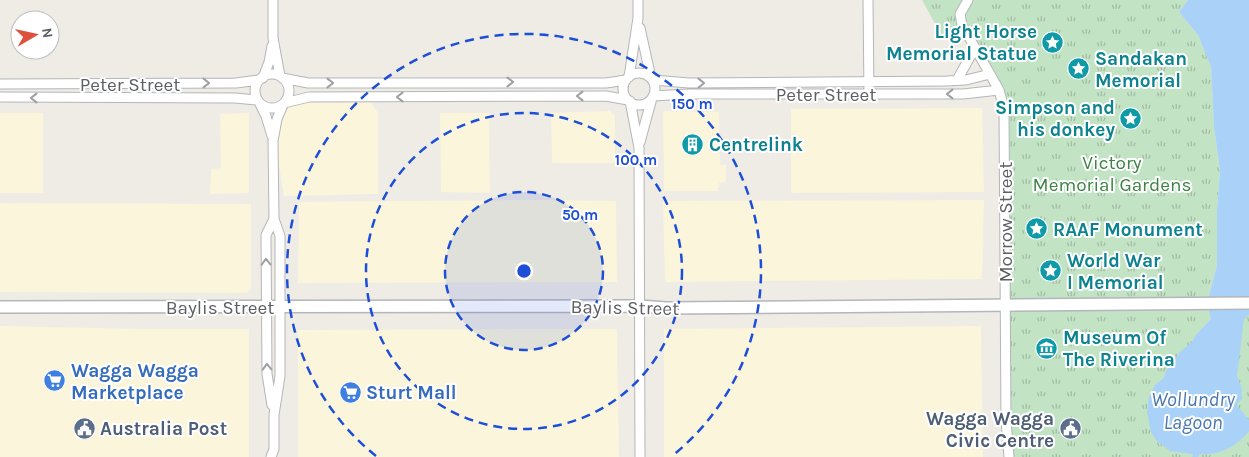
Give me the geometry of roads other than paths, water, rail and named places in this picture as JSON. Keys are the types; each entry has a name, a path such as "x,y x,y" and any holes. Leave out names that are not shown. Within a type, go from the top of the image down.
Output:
{"main road":[{"name":"Baylis Street","path":"0,307 640,306 676,308 1249,303"}],"street":[{"path":"273,0 273,38 269,62 255,92 266,116 273,141"},
{"path":"638,0 638,18 628,78 624,90 629,100 639,148 640,457"},
{"path":"868,0 869,94"},
{"name":"Morrow Street","path":"968,0 962,9 961,19 965,30 999,90 1005,119 1006,436 1009,457"},
{"path":"638,18 644,52 655,88 645,118 639,148"},
{"path":"273,38 281,77 288,86 288,94 277,119 273,141 274,219 280,236 280,376 274,415 274,454"},
{"path":"957,80 975,48"},
{"path":"261,79 271,74 308,83 606,83 628,78 638,73 647,75 652,79"},
{"name":"Peter Street","path":"652,79 673,83 966,80 990,74"},
{"name":"Peter Street","path":"3,84 236,83 261,79"},
{"path":"423,82 423,97"},
{"path":"489,82 489,96"},
{"path":"542,82 542,96"},
{"path":"787,82 788,94"},
{"path":"180,83 180,98"},
{"path":"370,83 370,97"},
{"path":"736,83 736,94"},
{"path":"3,84 3,97"},
{"path":"60,84 60,98"},
{"path":"124,84 124,98"},
{"name":"Peter Street","path":"652,97 674,94 967,94 999,90"},
{"path":"258,101 265,107 272,108 309,97 606,96 629,100 639,104 648,101 652,97"},
{"name":"Peter Street","path":"3,97 235,98 258,101"},
{"path":"274,219 266,235 267,374 274,415"}],"water":[{"name":"Wollundry Lagoon","path":"1188,0 1249,0 1249,315 1244,319 1237,376 1241,386 1242,399 1236,404 1249,420 1249,431 1228,449 1221,452 1200,454 1198,457 1192,457 1193,454 1170,451 1156,440 1151,432 1147,412 1149,397 1155,385 1164,378 1166,371 1180,352 1193,341 1195,336 1211,319 1207,303 1217,265 1217,210 1220,171 1214,127 1211,67 1198,35 1179,12"}],"place":[{"name":"Light Horse Memorial Statue","path":"1053,42"},
{"name":"Sandakan Memorial","path":"1079,69"},
{"name":"Simpson and his donkey","path":"1131,118"},
{"name":"Centrelink","path":"693,144"},
{"name":"RAAF Monument","path":"1037,229"},
{"name":"World War I Memorial","path":"1051,271"},
{"name":"Museum Of The Riverina","path":"1047,348"},
{"name":"Wagga Wagga Marketplace","path":"55,381"},
{"name":"Sturt Mall","path":"350,392"},
{"name":"Australia Post","path":"84,428"},
{"name":"Wagga Wagga Civic Centre","path":"1070,429"}],"park label":[{"name":"Victory Memorial Gardens","path":"1112,173"}]}
